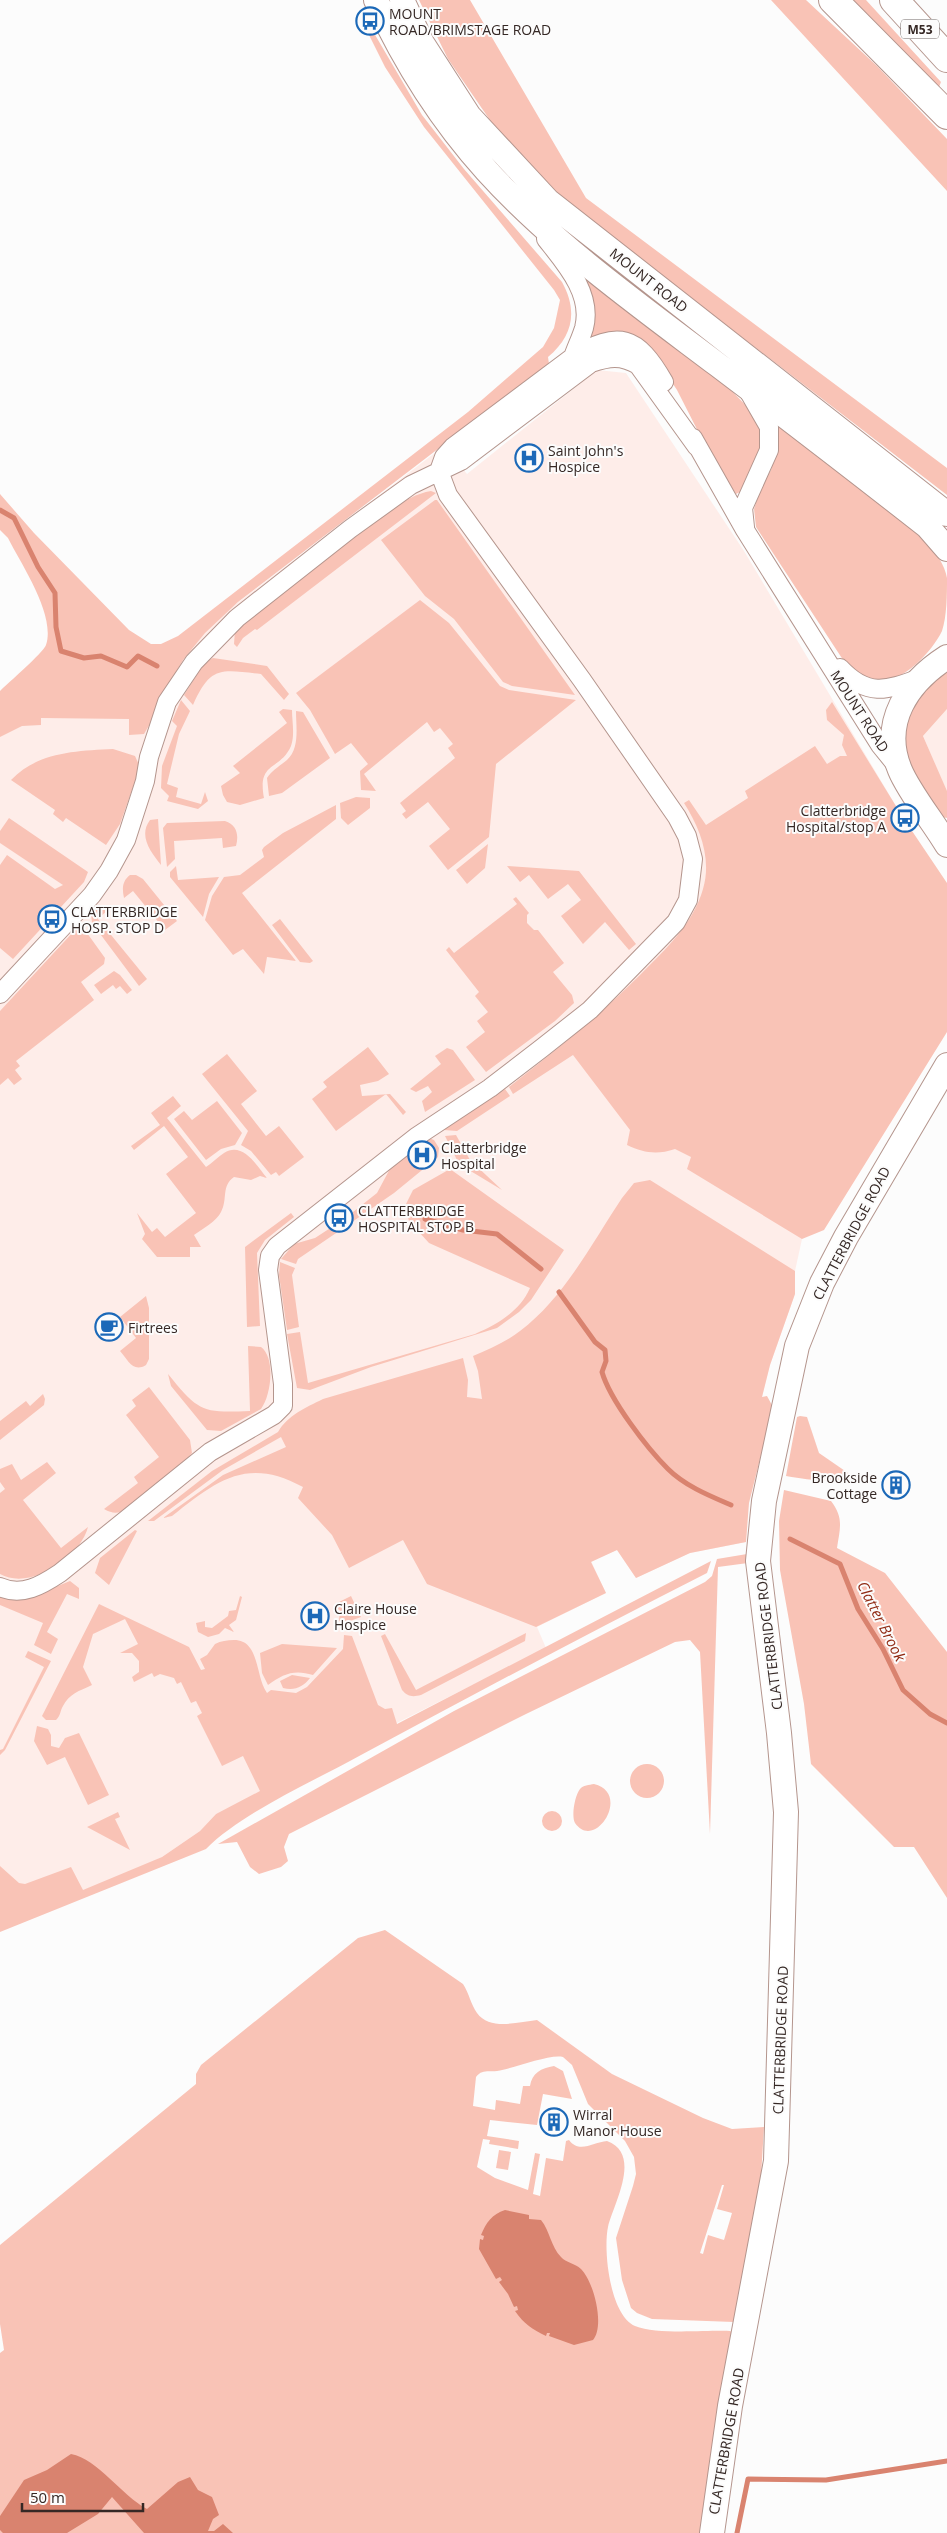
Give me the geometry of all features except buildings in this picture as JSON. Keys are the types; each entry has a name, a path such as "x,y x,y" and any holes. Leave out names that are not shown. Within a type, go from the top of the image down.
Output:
{"highway":[{"path":"833,0 947,115"},
{"name":"M53","path":"894,0 947,58"}],"main road":[{"name":"MOUNT ROAD","path":"376,0 394,40 421,85 450,126 487,171 517,202 583,259 927,526 947,549"},
{"name":"MOUNT ROAD","path":"402,0 422,43 469,116 548,202 947,514"},
{"path":"945,655 905,694 898,710 894,733 895,753 900,771 947,845"},
{"name":"CLATTERBRIDGE ROAD","path":"712,2533 730,2406 776,2161 778,2124 786,1812 779,1733 758,1560 764,1501 797,1346 822,1283 864,1206 947,1065"}],"street":[{"name":"MOUNT ROAD","path":"517,202 569,269 583,296 585,326 573,357"},
{"name":"MOUNT ROAD","path":"439,471 444,457 453,447 573,357 594,345 606,341 632,344 642,350 651,360 697,447 745,530 880,745 900,771"},
{"name":"MOUNT ROAD","path":"439,471 461,461 590,363 606,358 628,359 638,365 697,447"},
{"path":"742,383 761,411 769,427 769,450 743,508 745,530"},
{"path":"0,994 92,895 109,871 126,840 145,781 149,757 167,702 194,662 237,618 350,529 411,485 439,471 448,495 582,680 677,816 688,836 693,859 688,900 676,922 590,1010 490,1088 416,1136 277,1246 270,1256 268,1270 284,1384 284,1396 279,1410 210,1452 60,1573 36,1588 17,1591 0,1587"},
{"name":"MOUNT ROAD","path":"822,650 853,682 872,690 893,688 921,678"}],"shaded area":[{"path":"419,0 470,0 586,198 947,468 947,495 565,201 494,126 448,59"},
{"path":"771,0 806,0 877,66 947,139 947,191"},
{"path":"848,0 866,0 941,82 939,87"},
{"path":"364,16 422,115 464,169 562,282 570,303 571,313 568,332 563,341 548,357 549,364 238,602 205,633 183,660 160,700 154,717 144,734 129,735 129,719 41,718 41,725 22,726 0,737 0,691 43,649 46,645 48,633 46,619 36,590 8,538 0,530 0,494 34,533 129,630 151,644 161,644 178,636 468,412 543,347 554,328 560,300 554,290 424,127 385,67 360,17"},
{"path":"569,259 706,367 752,413 761,428 762,446 757,462 740,492 736,494 708,451 677,390 661,366 589,336"},
{"name":"Clatterbridge Hospital","path":"597,370 626,373 744,551 899,811 894,814 903,828 908,825 802,1227 802,1239 795,1271 795,1294 770,1365 750,1445 746,1542 690,1553 636,1578 617,1550 591,1561 606,1593 537,1627 546,1648 216,1814 200,1831 162,1857 139,1869 0,1922 0,722 211,623 444,446 467,474"},
{"path":"776,422 928,541 942,563 947,578 947,598 942,631 930,650 901,675 879,682 868,681 849,669 756,527 754,509 760,490 771,470 778,445"},
{"path":"431,491 436,493 257,630 255,629 243,638 237,647 234,644 235,630 298,580 395,507 412,497"},
{"path":"437,500 575,695 512,686 503,682 454,619 425,596 381,540"},
{"path":"420,600 449,623 500,686 509,690 576,700 496,764 489,837 448,870 429,846 450,829 428,802 406,819 402,814 406,811 400,803 455,758 448,748 453,744 440,728 434,732 427,722 364,774 376,791 361,790 360,771 368,764 351,743 335,754 310,710 296,693"},
{"path":"213,658 267,666 289,694 284,700 261,674 227,672 219,673 212,677 199,692 193,705 184,695 205,662"},
{"path":"947,671 947,709 923,736 947,791 947,818 942,817 933,807 907,762 904,723 925,686"},
{"path":"181,700 190,711 179,734 167,784 178,788 176,797 201,804 205,792 208,801 198,809 167,801 169,796 161,788 162,766 177,726 172,721"},
{"path":"832,702 899,811 894,814 903,828 908,825 947,883 947,1032 824,1230 802,1239 687,1169 691,1157 675,1149 651,1152 627,1145 630,1130 573,1055 513,1094 509,1087 610,1004 669,945 693,914 703,889 706,866 703,844 695,823 684,803 689,800 706,825 748,798 745,791 815,746 827,764 840,756 847,756 842,745 844,735 827,720 826,710"},
{"path":"283,709 292,710 292,742 286,754 271,767 264,778 264,798 240,805 227,802 221,786 240,773 233,766 287,723 279,712"},
{"path":"947,709 947,792 923,736"},
{"path":"296,711 303,712 330,758 282,793 269,796 267,778 287,760 294,750 296,743"},
{"path":"113,749 135,756 140,767 120,824 106,845 66,818 63,822 53,814 55,810 11,780 22,771 45,758 71,752"},
{"path":"356,797 370,798 370,808 348,825 341,818 340,803"},
{"path":"336,805 336,819 242,893 296,961 267,957 264,974 243,949 233,955 205,920 212,896 224,877 240,875 264,857 262,850 264,847 283,833"},
{"path":"9,818 88,872 84,882 13,959 0,948 0,865 7,855 55,889 63,885 0,843 0,831"},
{"path":"158,819 161,865 147,844 145,832 150,820"},
{"path":"225,821 235,828 236,846 223,848 222,838 174,841 175,859 167,867 163,828 167,823"},
{"path":"488,844 485,868 467,884 456,870"},
{"path":"176,866 178,880 219,877 209,894 203,917 170,877 170,872"},
{"path":"507,866 579,871 636,944 629,950 605,922 583,944 561,916 581,900 568,884 548,899 529,875 520,882"},
{"path":"130,875 136,875 143,879 177,921 165,930 133,891 124,898 123,885"},
{"path":"516,897 529,913 527,915 527,923 534,930 538,930 564,963 553,972 572,995 574,1003 555,1021 486,1072 466,1047 485,1032 477,1021 488,1012 475,996 479,992 446,950 449,947 454,953 517,904 513,899"},
{"path":"98,908 108,910 98,919 147,979 139,986 92,923 91,913"},
{"path":"280,919 313,961 310,963 300,962 272,925"},
{"path":"75,930 83,930 87,933 105,958 104,964 81,982 94,1000 16,1061 20,1066 15,1070 22,1079 14,1085 8,1078 0,1085 0,1011"},
{"path":"114,971 120,975 132,990 127,994 120,986 116,989 113,985 101,994 94,985"},
{"path":"368,1047 389,1074 378,1081 360,1085 362,1096 386,1094 336,1131 312,1099 327,1087 323,1082"},
{"path":"447,1048 453,1050 475,1080 425,1112 422,1101 432,1092 428,1086 416,1092 410,1089 441,1064 435,1056"},
{"path":"227,1054 257,1091 241,1104 266,1136 279,1126 304,1157 279,1176 276,1172 271,1175 251,1151 241,1145 248,1131 202,1074"},
{"path":"505,1089 510,1096 457,1131 444,1130 447,1124"},
{"path":"386,1094 390,1094 406,1112 403,1115"},
{"path":"173,1096 181,1106 167,1118 206,1167 224,1153 237,1150 249,1156 267,1178 260,1176 251,1180 234,1177 227,1184 223,1207 219,1215 213,1222 194,1235 201,1247 190,1247 190,1257 157,1257 142,1239 145,1234 137,1213 152,1232 157,1228 165,1237 196,1213 166,1174 188,1157 164,1126 134,1150 131,1146 160,1125 151,1113"},
{"path":"217,1101 242,1133 235,1145 221,1149 206,1160 174,1119 184,1111 192,1120"},
{"path":"456,1135 470,1160 502,1190 459,1164 445,1136"},
{"path":"429,1138 434,1140 439,1148 438,1157 394,1193 352,1222 348,1216 377,1193 392,1165"},
{"path":"450,1169 564,1250 531,1300 519,1312 497,1328 371,1367 310,1390 297,1388 287,1334 300,1332 308,1383 475,1334 507,1316 526,1296 530,1288 429,1243 409,1221 405,1206 413,1190"},
{"path":"650,1180 795,1271 795,1294 770,1365 762,1397 767,1396 773,1407 749,1503 746,1542 690,1553 636,1578 617,1550 591,1562 606,1593 536,1627 427,1584 403,1540 349,1568 332,1535 298,1498 303,1487 283,1478 249,1473 233,1477 203,1492 172,1516 163,1518 223,1475 286,1447 281,1437 223,1470 154,1521 148,1521 212,1471 278,1432 292,1416 323,1399 463,1358 468,1380 467,1397 482,1399 478,1371 473,1356 509,1339 536,1318 564,1286 634,1183"},
{"path":"291,1213 294,1217 265,1240 257,1253 260,1326 247,1327 245,1247"},
{"path":"338,1223 342,1229 298,1259 296,1264 281,1259 294,1244 315,1238"},
{"path":"280,1262 295,1268 292,1275 299,1327 287,1330 279,1275"},
{"path":"146,1296 149,1308 149,1359 146,1365 138,1367 131,1364 120,1351 136,1338 120,1317"},
{"path":"248,1346 261,1347 266,1352 269,1360 269,1387 264,1403 261,1409 221,1431 207,1430 171,1386 168,1374 187,1396 203,1408 221,1411 250,1411"},
{"path":"149,1387 190,1440 192,1453 127,1509 118,1513 110,1512 104,1509 138,1483 134,1477 159,1457 126,1415 136,1406 132,1400"},
{"path":"43,1394 45,1399 44,1405 0,1440 0,1421 26,1401 30,1406"},
{"path":"797,1417 807,1417 819,1453 848,1473 860,1476 841,1480 823,1480 786,1476"},
{"path":"47,1462 56,1473 23,1500 61,1548 88,1527 83,1539 65,1560 39,1575 12,1578 0,1574 0,1493 5,1489 0,1482 0,1469 12,1464 21,1480"},
{"path":"784,1490 831,1501 838,1513 840,1523 837,1548 885,1573 947,1652 947,1898 914,1847 894,1847 811,1764 804,1704 780,1570 779,1521"},
{"path":"135,1530 137,1531 109,1585 95,1573 100,1558"},
{"path":"747,1554 748,1563 718,1567 710,1834 700,1652 690,1640 675,1642 526,1714 289,1834 284,1847 288,1861 281,1867 259,1874 250,1867 237,1842 218,1844 454,1711 705,1582 712,1576 717,1559"},
{"path":"711,1561 707,1573 280,1798 239,1822 206,1849 0,1932 0,1866 19,1883 25,1884 71,1867 83,1890 162,1857 200,1831 216,1814 260,1791 243,1756 222,1766 197,1716 202,1713 196,1701 191,1703 181,1682 177,1684 174,1678 160,1674 154,1677 152,1673 134,1682 132,1677 139,1672 139,1661 132,1653 120,1653 138,1644 125,1619 93,1634 83,1667 92,1685 68,1698 56,1720 46,1720 42,1716 99,1604 189,1647 201,1670 205,1669 200,1659 207,1655 215,1644 229,1640 242,1642 253,1652 263,1686 267,1693 271,1690 296,1693 307,1687 343,1649 344,1635 352,1636 378,1705 385,1709 392,1708 397,1724"},
{"path":"70,1581 79,1588 79,1599 67,1594 47,1632 58,1639 51,1654 34,1645 43,1623 0,1605 0,1594 31,1597"},
{"path":"240,1596 242,1597 236,1620 229,1625 234,1632 225,1628 219,1634 208,1637 198,1632 196,1623 205,1621 205,1627 212,1628 228,1616 229,1611 236,1610"},
{"path":"351,1596 361,1617 347,1622 339,1621 340,1610 337,1609 337,1603"},
{"path":"526,1633 525,1641 421,1695 413,1696 406,1694 402,1690 381,1636 385,1634 416,1690"},
{"path":"282,1644 337,1648 313,1675 300,1672 289,1674 268,1685 262,1673 260,1653"},
{"path":"28,1651 51,1661 5,1750 0,1755 0,1750 3,1749 44,1667 25,1657"},
{"path":"292,1675 310,1678 305,1684 298,1687 291,1689 283,1688 280,1681"},
{"path":"37,1726 48,1729 51,1735 51,1746 59,1748 65,1738 79,1733 109,1795 88,1805 65,1757 47,1765 34,1741"},
{"path":"647,1764 659,1769 664,1781 659,1793 647,1798 635,1793 630,1781 635,1769"},
{"path":"594,1784 605,1789 610,1798 610,1808 600,1826 592,1830 583,1830 574,1820 575,1801 581,1788"},
{"path":"552,1811 559,1814 562,1821 559,1828 552,1831 545,1828 542,1821 545,1814"},
{"path":"118,1812 120,1817 115,1819 130,1850 87,1827"},
{"path":"385,1930 463,1984 477,2013 489,2022 505,2024 537,2020 612,2074 703,2118 732,2129 764,2127 760,2193 734,2322 652,2319 637,2313 631,2308 622,2280 616,2238 636,2174 634,2157 625,2141 588,2104 572,2065 563,2057 541,2059 497,2071 483,2072 476,2077 473,2106 495,2110 496,2100 520,2104 523,2086 530,2086 535,2074 545,2068 554,2066 563,2071 572,2099 543,2094 537,2125 490,2120 487,2136 519,2141 518,2149 489,2144 490,2140 483,2139 477,2167 495,2178 528,2190 535,2153 540,2154 533,2194 540,2196 546,2158 563,2161 566,2141 569,2140 573,2144 582,2147 607,2141 618,2148 623,2157 623,2181 608,2227 607,2251 610,2281 614,2296 626,2320 644,2329 681,2332 730,2331 733,2333 703,2533 0,2533 0,2353 4,2350 0,2324 0,2245 196,2084 196,2074 201,2065 358,1938","holes":["722,2185 724,2185 717,2209 732,2213 724,2240 708,2235 703,2254 700,2253"]},
{"path":"499,2150 511,2152 508,2170 496,2168"},
{"path":"505,2210 529,2215 529,2219 541,2220 561,2257 565,2261 579,2267 586,2275 594,2293 598,2315 598,2325 593,2340 574,2345 549,2336 550,2333 547,2333 546,2336 529,2326 515,2311 518,2310 517,2306 514,2307 508,2294 499,2282 502,2280 500,2277 496,2279 479,2249 480,2239 483,2240 484,2236 481,2235 487,2223 496,2214"},
{"path":"71,2454 91,2463 137,2503 147,2509 178,2482 190,2477 198,2490 212,2497 219,2515 213,2519 208,2531 214,2531 223,2524 233,2533 144,2533 112,2497 98,2514 67,2533 3,2533 0,2530 0,2516 24,2480 47,2470"}],"waterway":[{"name":"Clatter Brook","path":"0,510 14,518 38,567 55,593 56,627 61,651 84,658 101,656 127,667 138,656 157,666"},
{"path":"425,1219 463,1230 497,1234 541,1269"},
{"path":"559,1292 595,1342 605,1350 606,1361 602,1372 606,1383 630,1423 650,1449 682,1481 731,1505"},
{"name":"Clatter Brook","path":"790,1539 840,1564 858,1609 883,1649 903,1690 930,1714 947,1723"},
{"path":"737,2533 748,2479 826,2480 947,2461"}],"place":[{"name":"MOUNT ROAD/BRIMSTAGE ROAD","path":"370,21"},
{"name":"Saint John's Hospice","path":"529,458"},
{"name":"Clatterbridge Hospital/stop A","path":"905,818"},
{"name":"CLATTERBRIDGE HOSP. STOP D","path":"52,919"},
{"name":"Clatterbridge Hospital","path":"422,1155"},
{"name":"CLATTERBRIDGE HOSPITAL STOP B","path":"339,1218"},
{"name":"Firtrees","path":"109,1327"},
{"name":"Brookside Cottage","path":"896,1485"},
{"name":"Claire House Hospice","path":"315,1616"},
{"name":"Wirral Manor House","path":"554,2122"}]}
